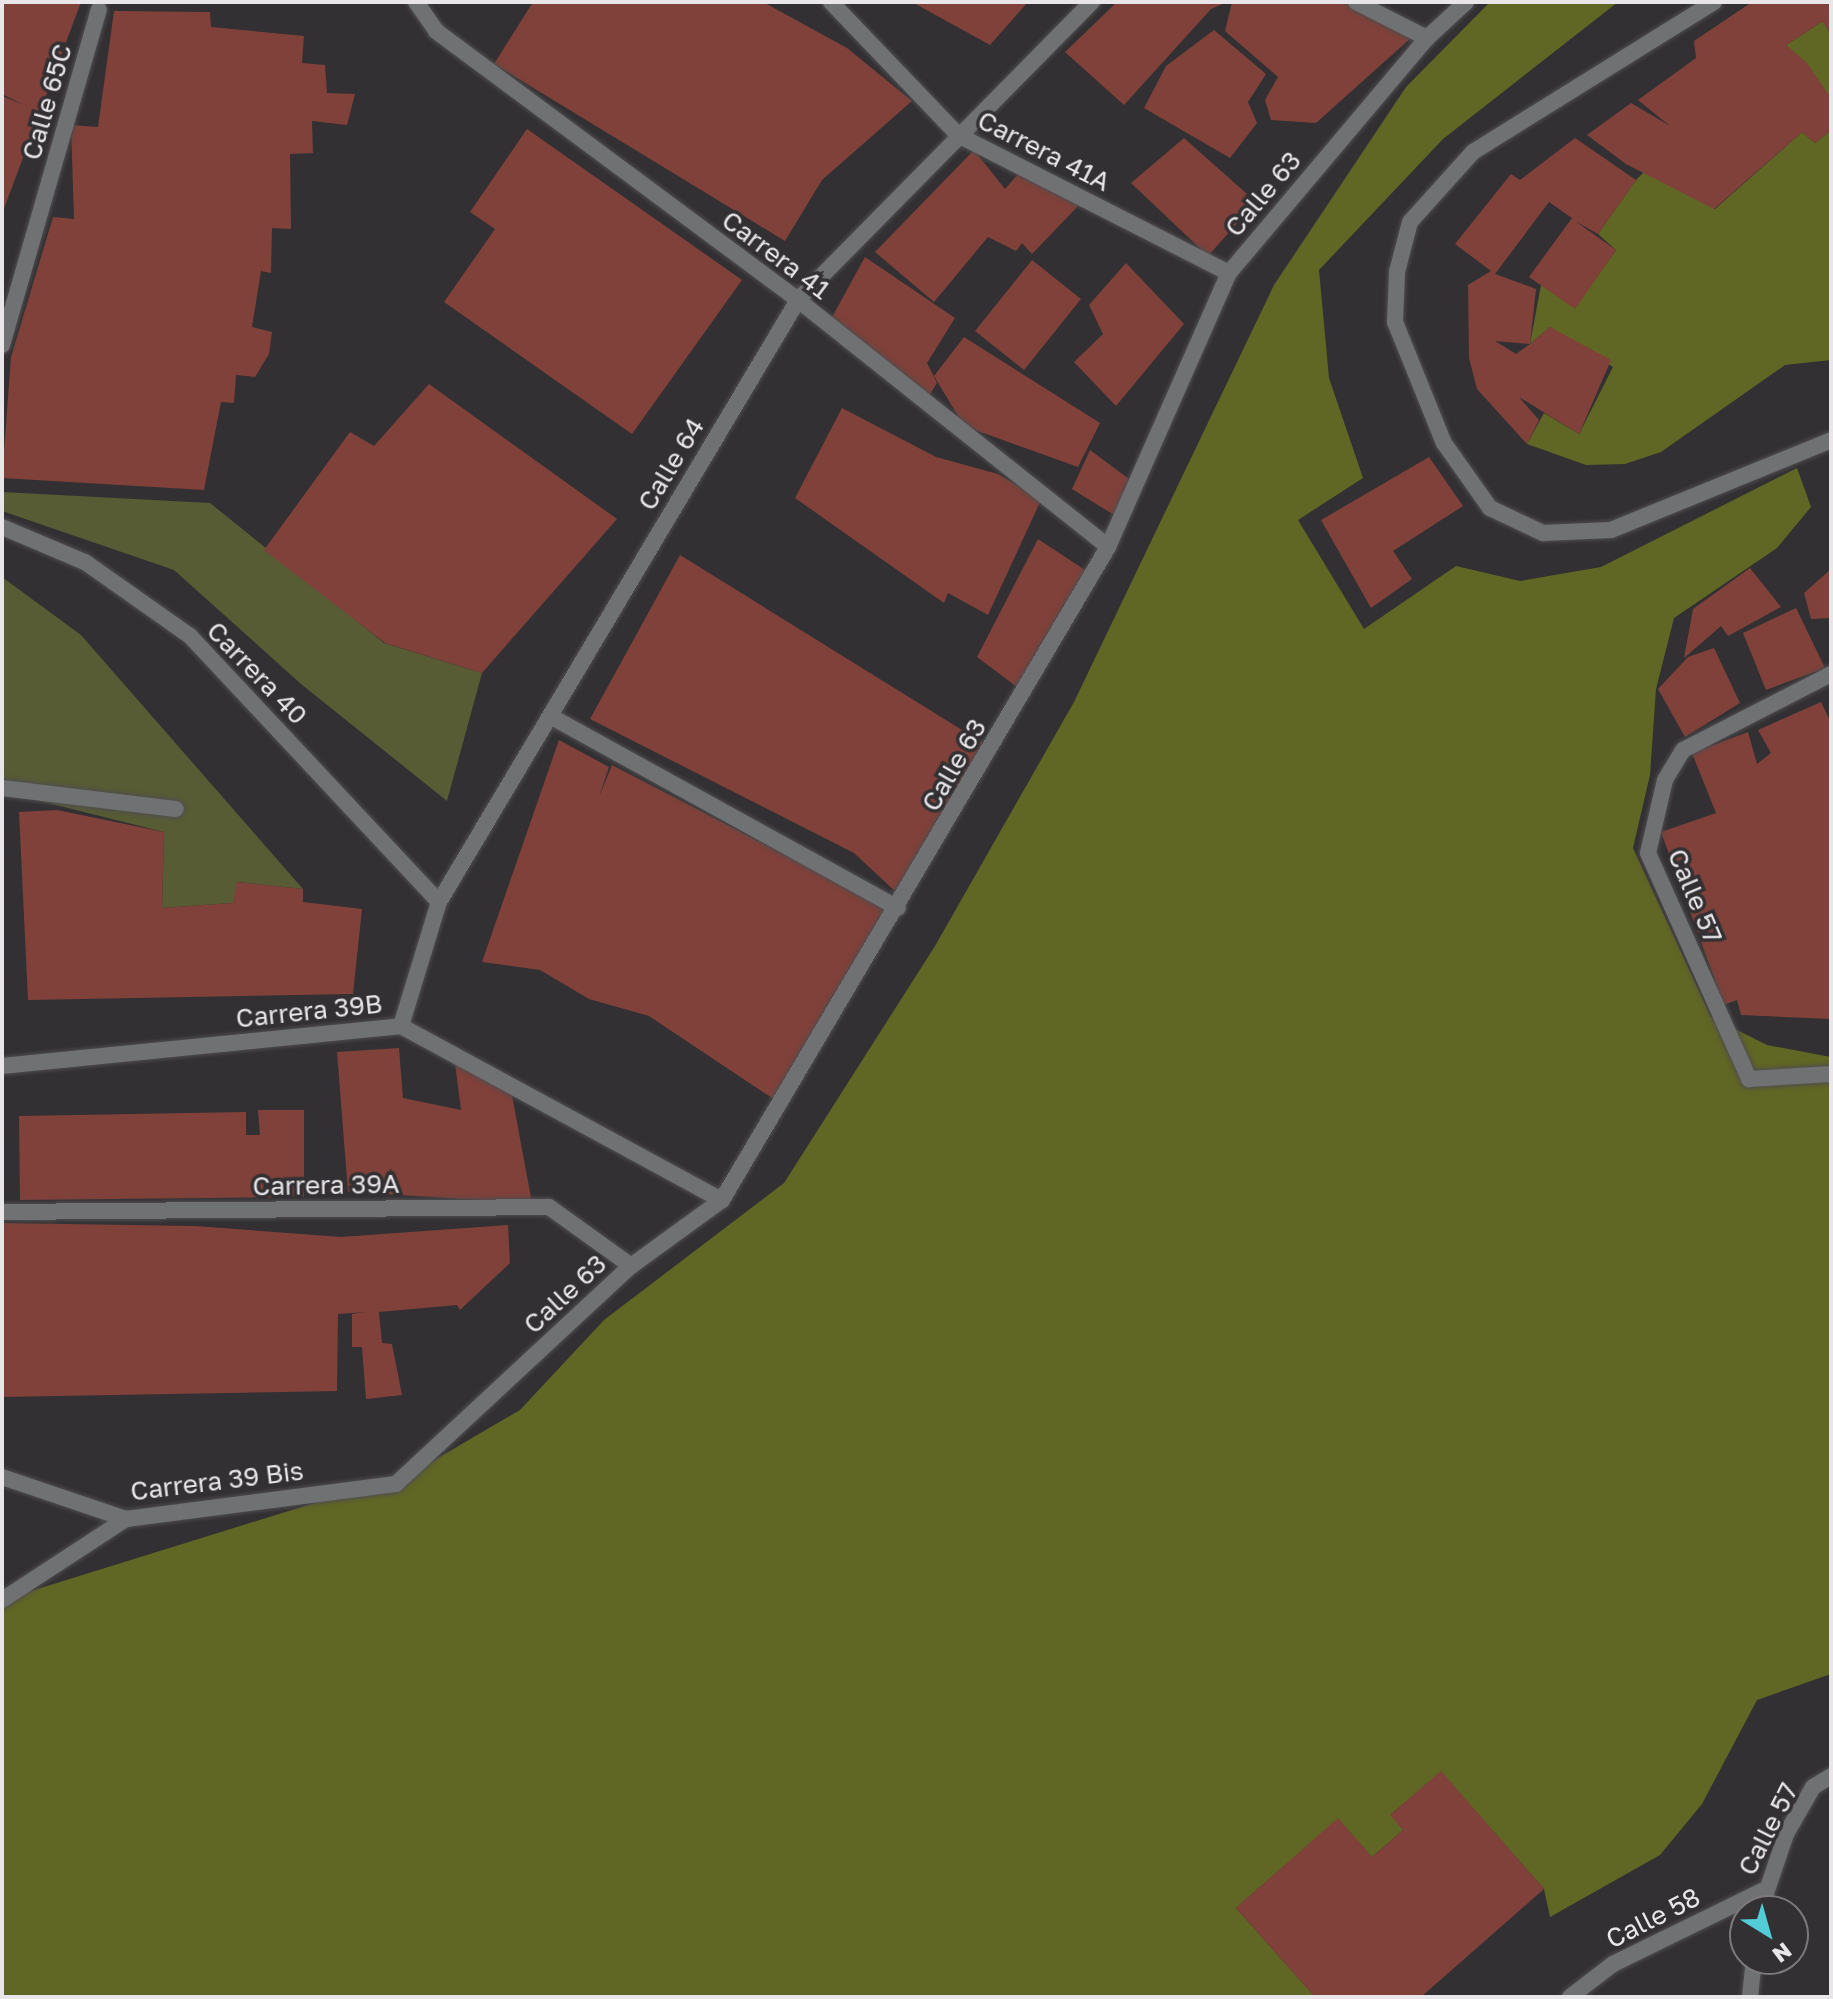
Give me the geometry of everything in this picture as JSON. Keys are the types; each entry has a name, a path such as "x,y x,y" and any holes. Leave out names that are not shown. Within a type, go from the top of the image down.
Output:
{"street":[{"name":"Carrera 41","path":"416,2 436,31 798,300 1108,547"},
{"name":"Carrera 41A","path":"831,2 958,135 1229,273"},
{"name":"Calle 64","path":"401,1026 439,902 798,300 1092,2"},
{"path":"1356,2 1427,38"},
{"name":"Calle 63","path":"396,1484 631,1266 722,1200 898,908 1108,547 1229,273 1427,38 1466,2"},
{"path":"1714,2 1473,152 1410,222 1397,272 1395,322 1444,443 1490,508 1543,533 1611,530 1831,440"},
{"name":"Calle 65C","path":"2,345 99,10"},
{"name":"Carrera 40","path":"2,527 85,562 190,636 439,902"},
{"name":"Calle 57","path":"1831,674 1683,750 1665,780 1648,853 1749,1079 1831,1074"},
{"path":"552,717 898,908"},
{"path":"2,788 176,809"},
{"name":"Carrera 39B","path":"2,1066 401,1026 722,1200"},
{"name":"Carrera 39A","path":"2,1212 549,1207 631,1266"},
{"name":"Carrera 39 Bis","path":"2,1477 126,1519 396,1484"},
{"path":"2,1600 126,1519"},
{"name":"Calle 57","path":"1762,1895 1813,1787 1831,1776"},
{"name":"Calle 58","path":"1570,1997 1613,1964 1762,1891"},
{"path":"1750,1997 1752,1975"}],"green space":[{"path":"1490,2 1618,2 1443,139 1319,270 1329,378 1363,478 1298,520 1364,629 1456,566 1520,581 1601,567 1797,468 1811,507 1777,548 1674,618 1656,689 1650,775 1633,848 1711,1017 1767,1045 1831,1057 1831,1674 1757,1700 1702,1804 1660,1855 1550,1917 1544,1889 1441,1772 1391,1814 1403,1830 1372,1857 1338,1819 1236,1908 1315,1997 2,1997 2,1600 414,1472 520,1410 604,1320 784,1183 935,946 1074,702 1274,285 1406,87"},
{"path":"1823,21 1831,35 1831,102 1786,45"},
{"path":"1831,130 1831,360 1785,365 1661,452 1625,464 1586,465 1527,444 1544,413 1579,434 1613,367 1550,327 1530,344 1541,285 1575,308 1616,250 1598,234 1636,180 1644,172 1715,209 1802,132 1815,143"},
{"path":"2,492 210,503 384,643 482,673 447,801 301,684 174,570 2,511"},
{"path":"2,577 81,635 303,889 238,882 233,903 162,908 164,832 40,801 2,777"}],"building":[{"path":"2,2 81,2 2,214 2,96 24,105 2,94"},
{"path":"533,2 763,2 847,48 912,101 822,180 785,241 494,64"},
{"path":"912,2 1028,2 990,45"},
{"path":"1117,2 1227,2 1211,9 1124,105 1065,52"},
{"path":"1232,2 1345,2 1412,37 1316,123 1271,120 1265,100 1278,77 1225,31"},
{"path":"1752,2 1831,2 1831,35 1823,21 1786,45 1807,63 1831,98 1831,130 1815,143 1802,132 1714,209 1626,164 1587,135 1631,103 1670,126 1638,100 1696,58 1694,41"},
{"path":"114,11 210,12 211,27 304,36 302,63 325,65 327,93 355,94 347,125 312,121 313,153 290,154 291,229 272,228 271,273 261,271 252,327 272,332 269,354 255,377 236,375 234,403 221,402 204,490 2,478 11,357 53,217 74,219 71,125 98,127"},
{"path":"1214,30 1266,74 1248,102 1257,123 1230,158 1144,108 1166,66"},
{"path":"527,129 742,280 632,434 444,302 495,229 470,212"},
{"path":"1184,138 1256,202 1208,256 1131,183"},
{"path":"1575,138 1636,180 1598,234 1575,221 1616,250 1575,309 1529,277 1572,218 1549,202 1495,274 1536,289 1530,344 1550,327 1611,360 1579,434 1519,397 1539,420 1527,444 1477,389 1469,358 1468,285 1491,271 1455,244 1511,174 1520,180","holes":["1495,341 1530,344 1516,354"]},
{"path":"974,150 1005,189 1019,173 1079,205 1032,254 1022,243 1016,251 988,237 934,302 875,252"},
{"path":"865,257 955,318 927,363 937,383 927,399 831,319"},
{"path":"1032,260 1081,299 1024,370 975,331"},
{"path":"1126,263 1184,324 1116,406 1074,362 1103,334 1089,305"},
{"path":"964,337 1100,423 1078,467 964,426 934,376"},
{"path":"429,384 617,519 482,673 385,643 264,550 350,432 374,446"},
{"path":"842,408 936,457 998,474 1041,500 988,615 948,593 944,603 795,498"},
{"path":"1090,450 1129,479 1114,515 1072,489"},
{"path":"1429,457 1463,506 1393,551 1412,579 1371,608 1321,520"},
{"path":"1038,539 1088,572 1021,690 977,657"},
{"path":"680,555 983,743 897,893 854,853 590,719"},
{"path":"1750,568 1781,607 1728,636 1721,626 1684,658 1693,609"},
{"path":"1831,569 1831,618 1811,619 1804,593"},
{"path":"1796,608 1825,668 1766,690 1743,633"},
{"path":"1714,648 1740,703 1685,737 1658,689 1688,657"},
{"path":"1821,702 1831,723 1831,1019 1741,1015 1737,1000 1724,1005 1661,832 1716,813 1692,753 1748,732 1757,764 1771,753 1758,730"},
{"path":"559,740 609,767 599,797 612,765 891,910 778,1102 649,1016 589,999 540,970 482,962"},
{"path":"57,810 164,832 162,908 233,903 237,882 303,889 303,902 362,909 353,994 28,1000 19,812"},
{"path":"399,1048 403,1098 461,1110 455,1063 511,1090 532,1203 348,1192 337,1052"},
{"path":"258,1110 304,1110 304,1197 20,1200 19,1116 246,1112 246,1135 260,1135"},
{"path":"2,1223 195,1226 341,1237 508,1225 510,1263 460,1310 457,1305 379,1312 382,1343 392,1344 402,1395 366,1399 362,1347 352,1347 352,1314 365,1312 338,1314 337,1391 2,1397"},
{"path":"1441,1771 1544,1889 1421,1997 1315,1997 1236,1908 1338,1818 1372,1857 1403,1830 1390,1815"}]}
